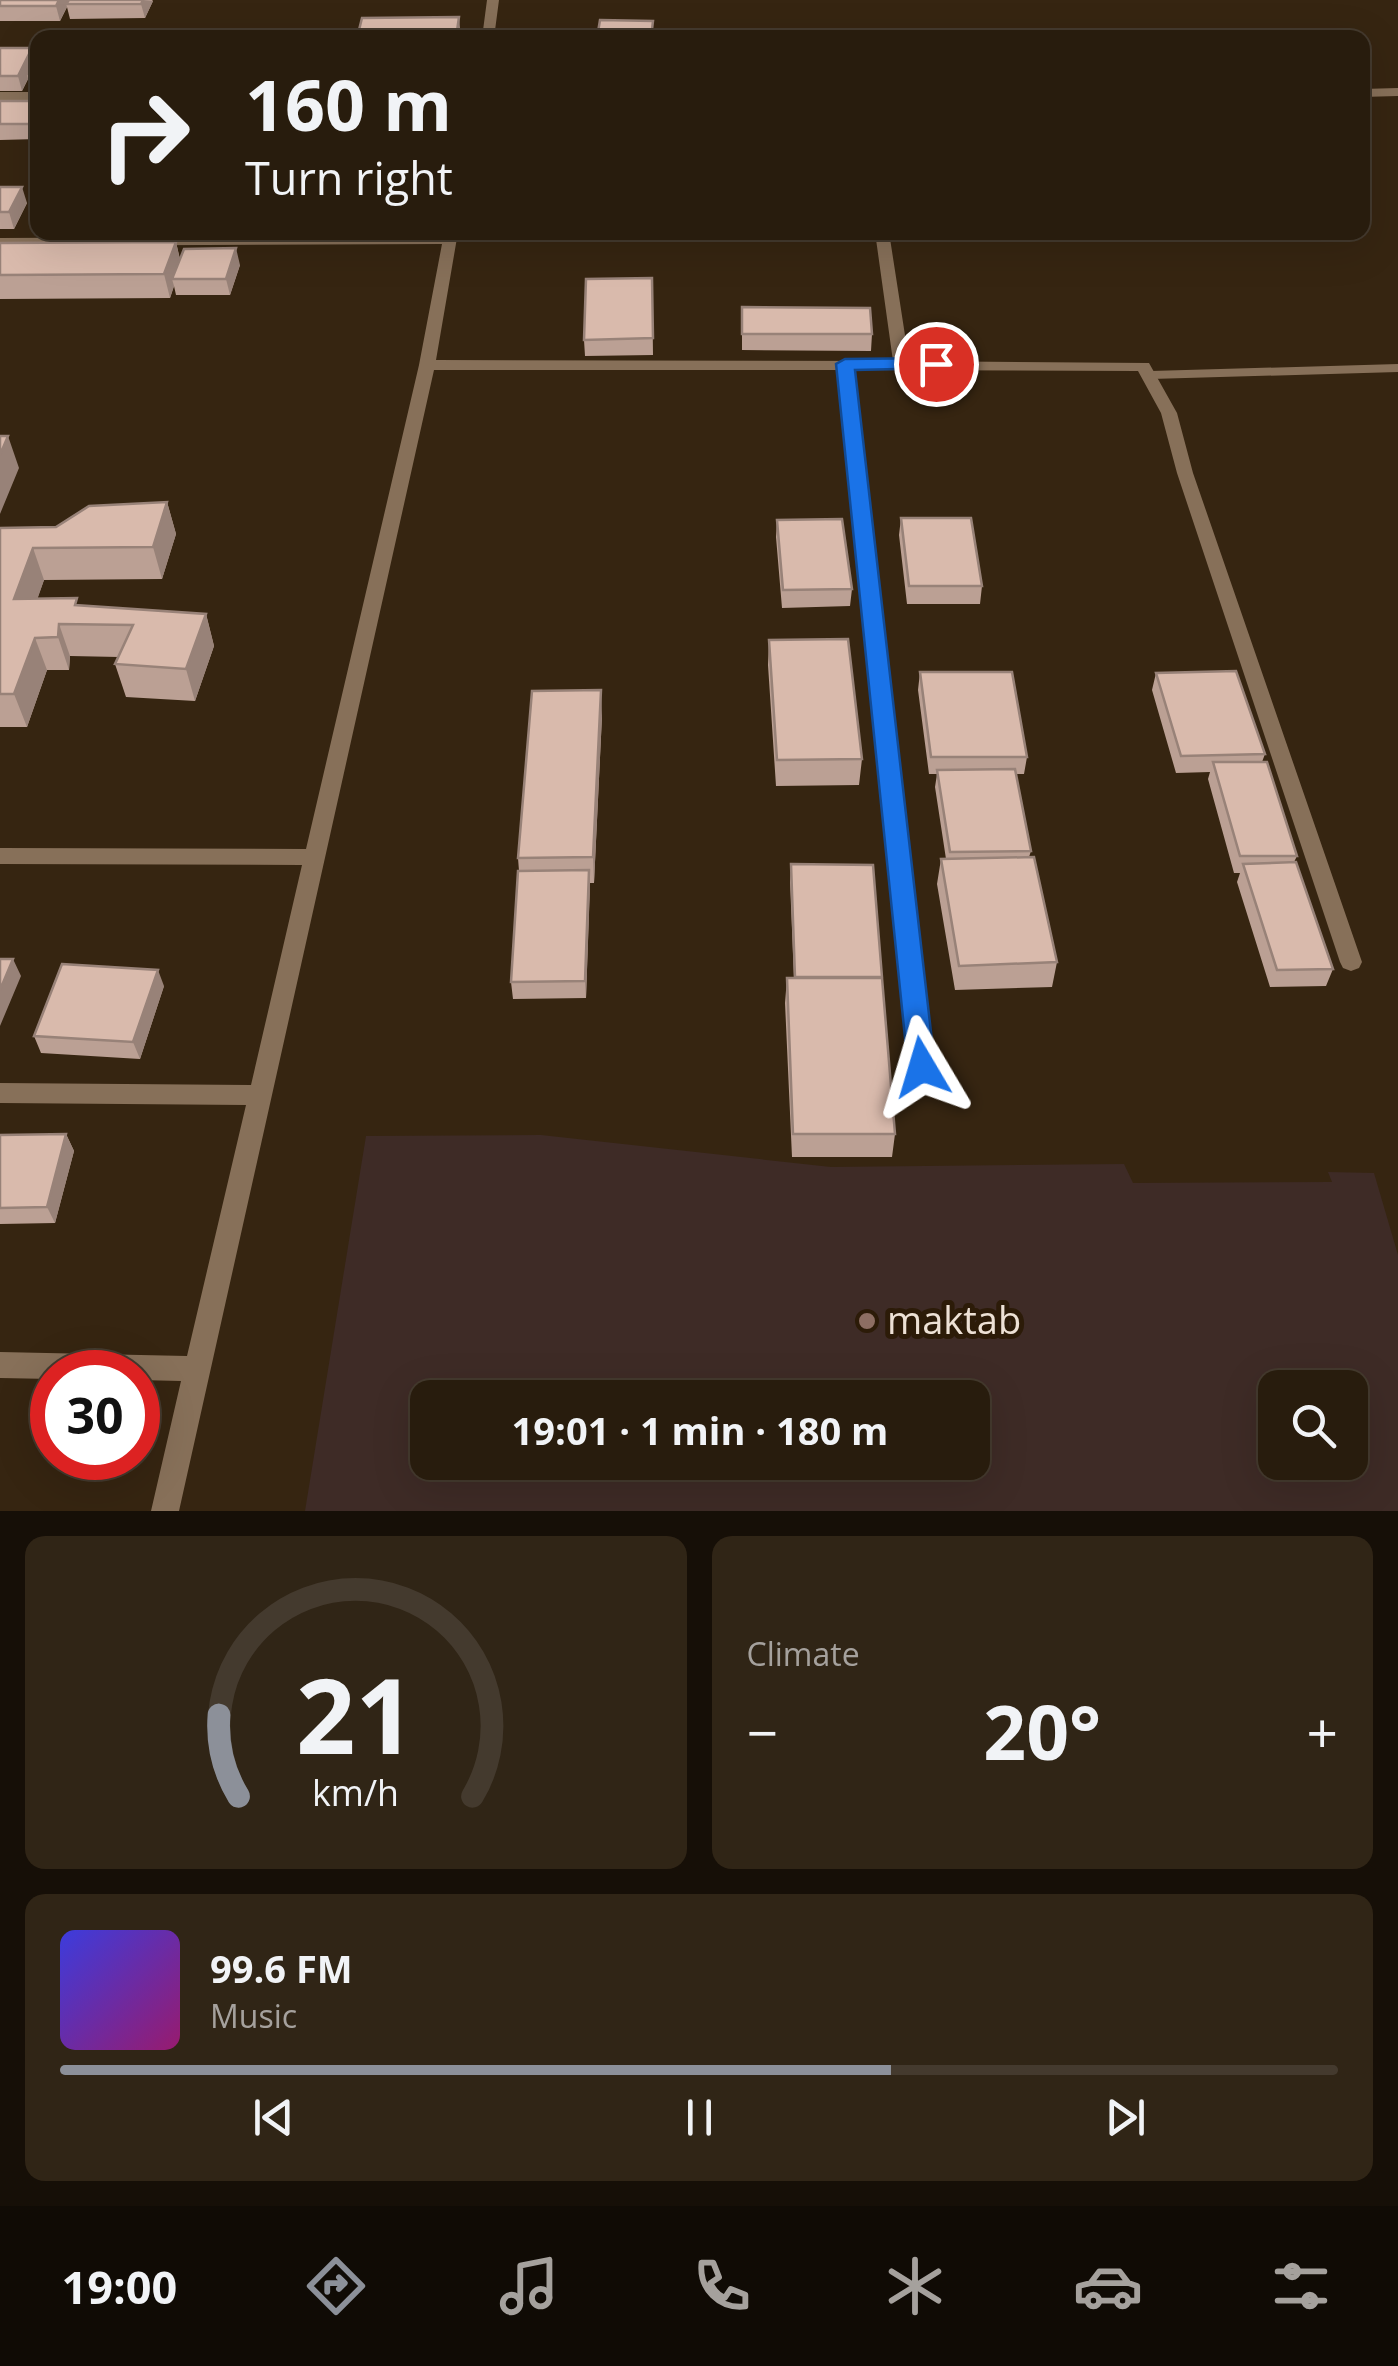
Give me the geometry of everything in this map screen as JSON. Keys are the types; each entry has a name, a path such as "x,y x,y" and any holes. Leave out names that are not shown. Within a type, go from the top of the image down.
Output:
{"street":[{"path":"489,30 493,0"},
{"path":"1370,92 1398,92"},
{"path":"0,96 30,96"},
{"path":"0,242 150,240"},
{"path":"166,1511 427,365 449,240"},
{"path":"883,240 901,363"},
{"path":"845,364 922,1067"},
{"path":"427,365 1143,366 1168,414 1351,962"},
{"path":"0,856 312,857"},
{"path":"0,1093 258,1095"},
{"path":"0,1365 198,1369"}],"lane":[{"path":"1151,375 1398,368"}],"shaded area":[{"name":"maktab","path":"541,1135 831,1167 1124,1164 1133,1183 1332,1182 1328,1172 1374,1173 1398,1255 1398,1511 305,1511 366,1136"}],"building":[{"path":"0,0 59,0 56,6 0,6"},
{"path":"69,0 143,0 141,4 66,4"},
{"path":"459,17 457,30 359,30 362,18"},
{"path":"600,20 653,21 652,30 598,30"},
{"path":"0,48 30,48 18,76 0,76"},
{"path":"0,101 30,101 30,124 0,124"},
{"path":"0,187 22,187 9,212 0,212"},
{"path":"176,242 164,274 0,275 0,243"},
{"path":"236,248 226,279 172,279 184,249"},
{"path":"652,278 653,338 584,340 586,279"},
{"path":"742,307 870,308 872,334 742,334"},
{"path":"0,436 8,436 0,455"},
{"path":"167,502 153,547 33,548 14,599 77,598 75,605 206,614 186,669 115,664 133,625 59,624 58,637 35,638 14,694 0,694 0,528 56,527 89,506"},
{"path":"901,518 971,518 982,586 909,586"},
{"path":"842,519 852,589 783,590 777,520"},
{"path":"848,639 862,759 777,760 769,640"},
{"path":"1236,671 1265,754 1181,756 1156,673"},
{"path":"920,672 1012,672 1027,757 931,757"},
{"path":"601,690 593,857 518,858 532,691"},
{"path":"1213,762 1267,762 1297,856 1240,856"},
{"path":"1015,769 1031,851 950,852 937,770"},
{"path":"1034,857 1057,962 959,966 941,859"},
{"path":"1296,862 1333,969 1277,970 1243,864"},
{"path":"791,864 873,865 882,977 795,977"},
{"path":"589,870 585,981 511,982 518,871"},
{"path":"0,959 13,959 0,990"},
{"path":"62,964 158,970 133,1042 34,1036"},
{"path":"787,978 882,978 895,1134 793,1134"},
{"path":"66,1134 47,1207 0,1208 0,1135"}],"place":[{"name":"maktab","path":"867,1321"}],"route":[{"path":"922,1067 845,364 936,364"}]}
